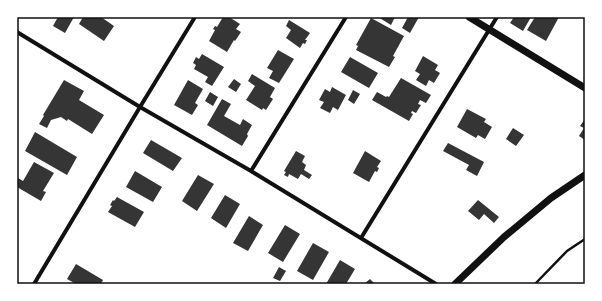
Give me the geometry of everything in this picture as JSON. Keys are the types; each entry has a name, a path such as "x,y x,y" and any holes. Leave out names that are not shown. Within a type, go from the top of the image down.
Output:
{"street":[{"path":"34,284 195,17"},
{"path":"251,171 346,17"},
{"path":"469,17 585,88"},
{"path":"362,238 497,17"},
{"path":"17,32 251,171 436,284"},
{"path":"455,284 504,237 551,198 585,175"}],"path":[{"path":"536,284 567,251 585,239"}],"building":[{"path":"58,17 74,17 65,33 53,26"},
{"path":"83,17 101,17 114,26 104,41 79,24"},
{"path":"223,17 229,17 240,24 236,29 241,32 227,52 209,41 215,30 213,29 215,26 217,27"},
{"path":"378,17 395,17 391,25"},
{"path":"408,17 419,17 410,33 402,28"},
{"path":"514,17 531,17 523,31 510,23"},
{"path":"535,17 559,17 546,41 527,30"},
{"path":"371,18 404,36 389,67 356,50 358,46 356,45"},
{"path":"289,20 310,33 305,40 307,40 305,44 303,43 300,48 286,38 291,30 286,26"},
{"path":"278,50 294,59 279,83 269,78 273,71 267,68"},
{"path":"202,54 224,67 212,86 205,82 208,77 194,69 196,65 193,63 196,57 199,59"},
{"path":"423,56 438,65 435,70 440,73 434,83 429,80 426,86 416,80 420,74 415,71"},
{"path":"350,57 378,73 369,88 341,72"},
{"path":"252,74 275,88 270,97 273,99 266,110 263,108 262,110 246,100 255,86 248,81"},
{"path":"401,78 431,95 426,103 420,100 418,104 421,105 416,113 412,111 411,113 413,114 409,121 372,100 377,92 389,97"},
{"path":"234,79 241,84 236,92 228,87"},
{"path":"64,80 84,91 79,100 104,115 92,134 68,119 67,121 61,117 51,120 47,128 39,124"},
{"path":"188,80 203,89 195,103 198,105 192,115 174,105"},
{"path":"332,87 346,95 338,110 333,107 330,113 320,108 324,102 319,100 325,89 330,92"},
{"path":"353,90 360,94 354,104 348,100"},
{"path":"210,92 218,97 213,106 205,101"},
{"path":"222,99 231,104 224,116 240,125 243,119 252,125 242,146 207,125"},
{"path":"467,109 486,119 484,122 492,127 485,139 478,135 476,138 457,127"},
{"path":"585,119 585,140 579,136 584,128 580,126"},
{"path":"513,128 524,135 516,146 506,139"},
{"path":"35,132 77,157 67,175 25,151"},
{"path":"151,140 182,158 173,171 143,153"},
{"path":"448,143 484,162 477,176 466,170 469,165 443,151"},
{"path":"296,151 305,156 302,162 306,165 304,170 312,175 309,179 301,174 298,179 289,174 288,177 284,175 286,172 284,171"},
{"path":"365,151 381,161 377,167 379,168 377,172 375,171 369,182 353,173"},
{"path":"34,162 54,173 43,191 46,192 41,201 17,187 18,178 23,181"},
{"path":"135,171 162,187 153,202 126,187"},
{"path":"198,175 214,184 197,211 182,201"},
{"path":"225,195 240,204 226,228 211,218"},
{"path":"117,197 144,212 135,227 108,212 112,206 110,205 113,200 114,201"},
{"path":"478,200 499,217 494,223 484,214 479,220 468,211"},
{"path":"249,216 263,225 248,251 233,243"},
{"path":"285,225 300,234 283,262 268,253"},
{"path":"313,243 329,252 313,280 297,271"},
{"path":"340,260 355,269 346,284 326,284"},
{"path":"76,264 103,280 101,284 76,284 67,279"},
{"path":"279,267 286,271 280,281 273,278"},
{"path":"370,279 375,284 364,284"}]}
